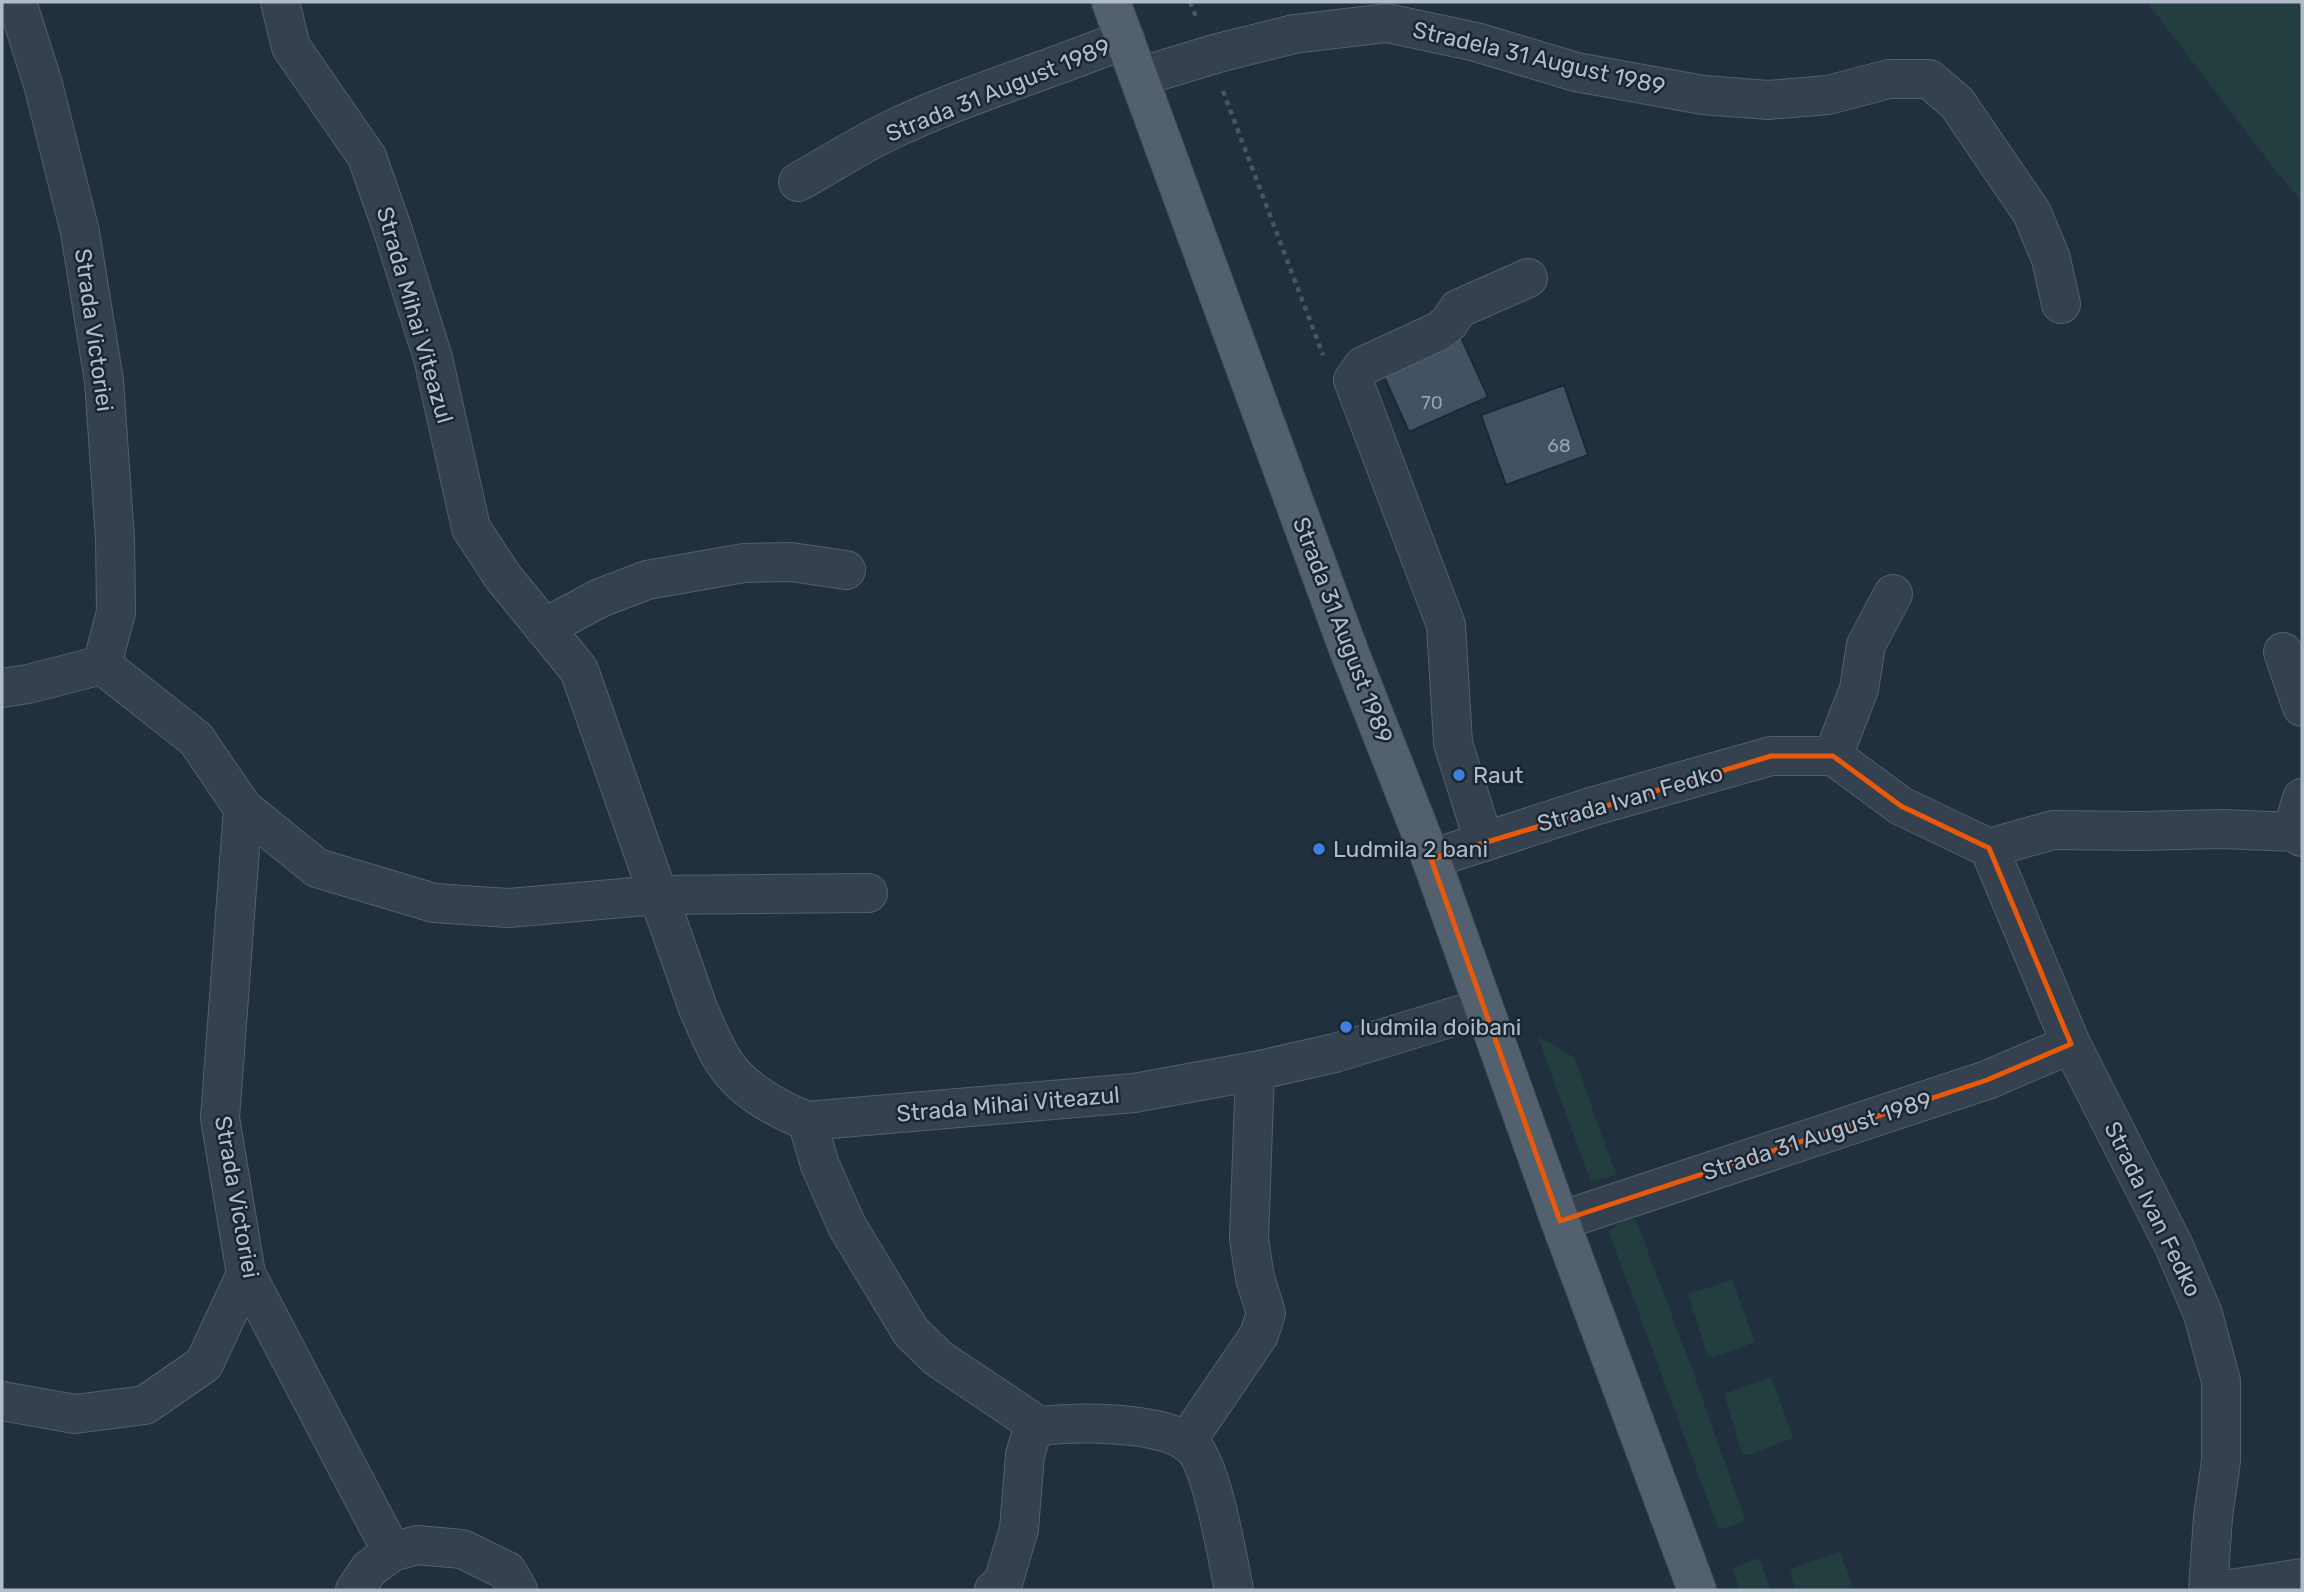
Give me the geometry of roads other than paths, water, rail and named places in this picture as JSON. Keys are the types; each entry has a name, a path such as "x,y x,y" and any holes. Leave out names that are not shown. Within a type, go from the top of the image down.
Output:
{"main road":[{"name":"Strada 31 August 1989","path":"1111,2 1349,651 1431,859 1482,1007 1696,1590"}],"street":[{"name":"Strada Victoriei","path":"18,2 43,84 80,232 104,381 115,539 116,612 102,665"},
{"name":"Strada Mihai Viteazul","path":"280,2 291,47 367,158 433,359 471,528 503,578 579,670 698,1008 722,1059 746,1086 777,1108 807,1121 1134,1093 1335,1053 1482,1007"},
{"name":"Stradela 31 August 1989","path":"1139,77 1294,34 1387,23 1476,42 1576,72 1703,95 1769,100 1828,95 1889,79 1929,79 1957,103 2032,213 2051,259 2061,304"},
{"name":"Strada 31 August 1989","path":"798,182 890,130 1125,39"},
{"path":"1484,842 1452,743 1446,625 1353,380 1363,366 1437,332 1449,323 1458,309 1528,278"},
{"path":"544,628 600,598 647,580 744,563 791,562 846,570"},
{"path":"1893,594 1866,645 1859,689 1833,756 1901,806 1989,848 2053,830 2222,829 2299,822"},
{"path":"2283,652 2302,707"},
{"path":"2,688 102,665 196,739 243,808 317,869 433,903 508,908 657,895 868,894"},
{"name":"Strada Ivan Fedko","path":"1431,859 1594,806 1771,756 1833,756"},
{"name":"Strada Victoriei","path":"243,808 219,1118 246,1274 392,1552"},
{"name":"Strada Ivan Fedko","path":"1989,848 2071,1044 2174,1246 2203,1314 2221,1381 2221,1461 2213,1517 2208,1590"},
{"name":"Strada 31 August 1989","path":"1560,1221 1987,1080 2071,1044"},
{"path":"1186,1442 1259,1335 1266,1313 1255,1278 1249,1239 1255,1071"},
{"path":"807,1121 820,1165 847,1226 911,1332 939,1359 1039,1426 1064,1423 1124,1425 1164,1433 1193,1447 1214,1500 1234,1590"},
{"path":"2,1401 75,1414 145,1405 204,1364 246,1274"},
{"path":"994,1590 1003,1583 1019,1529 1025,1455 1030,1438 1039,1426"},
{"path":"355,1590 369,1569 392,1552 417,1545 462,1549 508,1572 518,1590"},
{"path":"2224,1590 2302,1577"}],"place":[{"name":"Raut","path":"1459,775"},
{"name":"Ludmila 2 bani","path":"1319,849"},
{"name":"ludmila doibani","path":"1346,1027"}]}
